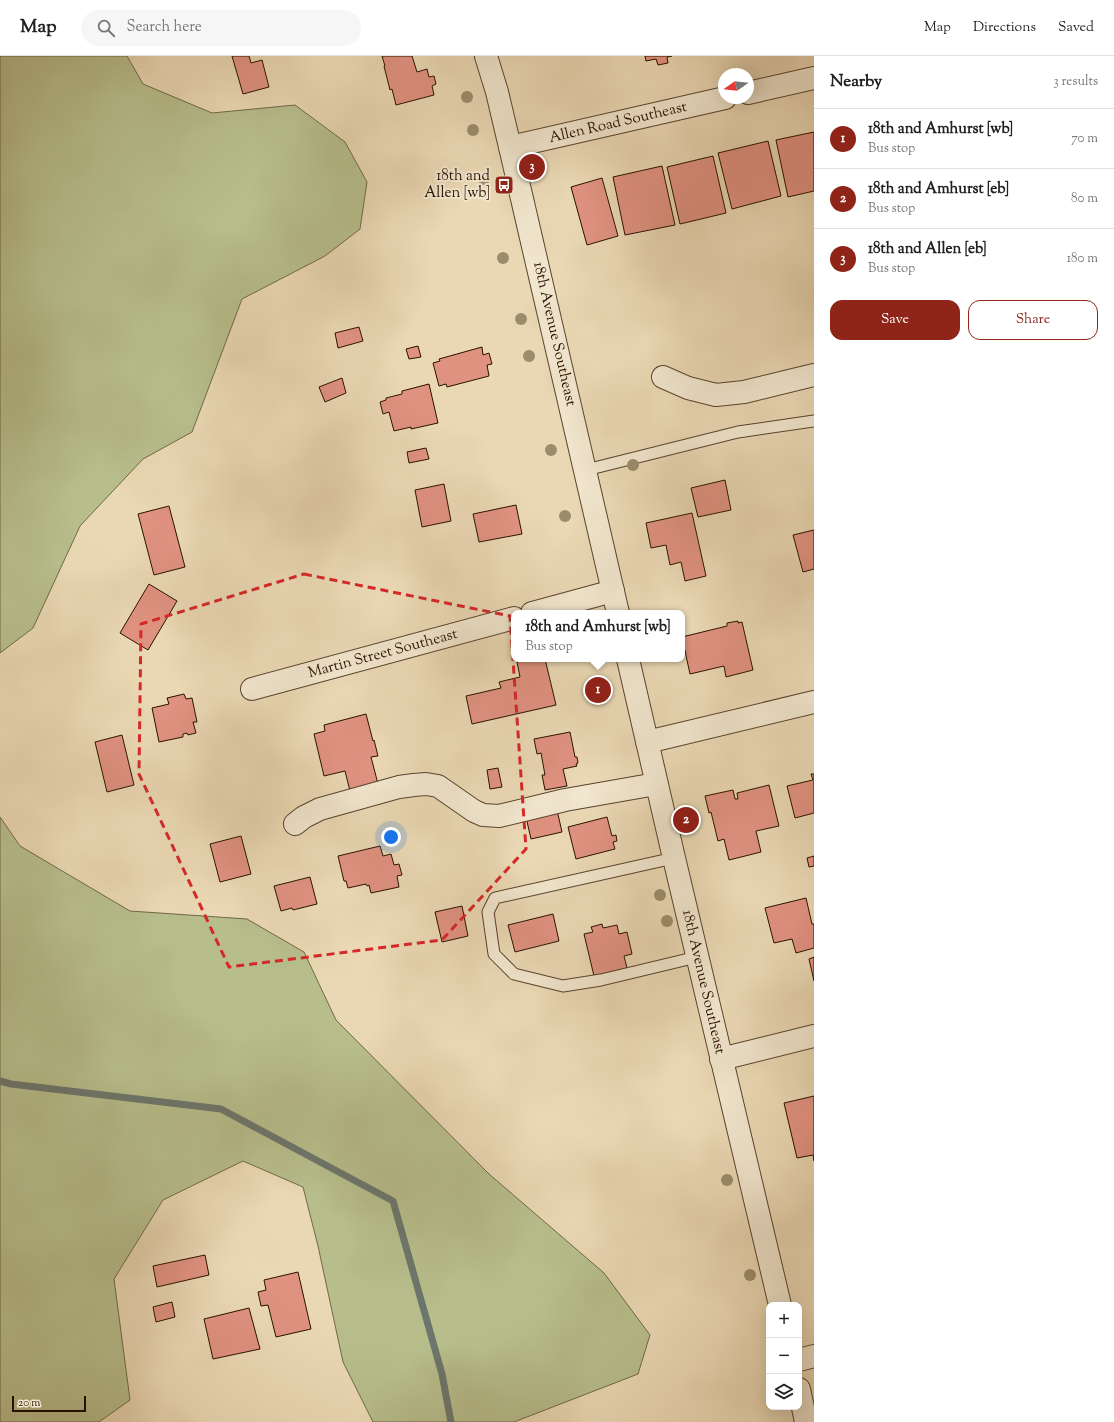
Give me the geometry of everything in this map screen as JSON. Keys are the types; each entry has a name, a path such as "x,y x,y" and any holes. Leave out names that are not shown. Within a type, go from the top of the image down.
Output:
{"street":[{"name":"18th Avenue Southeast","path":"486,56 497,92 617,610"},
{"path":"754,92 814,78"},
{"name":"Allen Road Southeast","path":"510,147 718,100"},
{"path":"663,378 688,388 716,395 744,392 814,375"},
{"path":"543,610 613,591"},
{"name":"Martin Street Southeast","path":"252,689 511,619"},
{"name":"18th Avenue Southeast","path":"629,662 656,784 779,1302"},
{"path":"647,742 814,702"},
{"path":"295,824 304,817 320,809 381,791 414,784 438,786 474,811 483,815 499,816 565,800 656,784"},
{"path":"721,1059 814,1036"},
{"path":"802,1359 814,1356"},
{"path":"802,1403 806,1422"}],"lane":[{"path":"586,470 738,432 814,421"},
{"path":"674,858 495,898 488,912 494,954 514,974 563,986 601,980 697,957"}],"highlighted area":[{"path":"304,574 510,616 526,849 442,940 229,967 139,774 141,624"}],"green space":[{"path":"0,56 127,56 143,84 212,113 295,105 345,142 367,182 360,229 325,256 242,299 192,432 143,459 80,526 33,628 0,653"},
{"path":"0,817 20,846 130,911 247,919 304,952 336,1020 489,1174 604,1273 650,1335 638,1374 514,1422 373,1422 343,1362 318,1246 303,1187 243,1161 163,1200 114,1279 130,1400 99,1422 0,1422"}],"building":[{"path":"232,56 249,56 251,63 262,60 269,87 243,94"},
{"path":"382,56 412,56 417,72 427,69 429,77 434,76 436,84 432,86 434,95 396,105 392,89 390,90"},
{"path":"645,56 672,56 667,57 668,63 658,65 656,59 646,61"},
{"path":"814,132 814,191 788,197 776,140"},
{"path":"768,141 781,196 732,209 718,153"},
{"path":"713,156 726,213 680,224 667,167"},
{"path":"662,166 675,225 625,235 613,177"},
{"path":"602,178 618,236 587,245 571,187"},
{"path":"359,327 363,341 338,348 335,333"},
{"path":"418,346 421,357 409,359 406,349"},
{"path":"482,347 483,355 489,353 492,364 487,365 489,376 447,387 446,384 439,386 433,363 440,361 439,359"},
{"path":"342,378 346,393 325,402 319,387"},
{"path":"429,384 438,423 394,431 389,412 383,414 380,402 386,400 386,398 402,394 402,391"},
{"path":"426,448 429,459 409,463 407,452"},
{"path":"725,480 731,510 698,517 691,488"},
{"path":"444,484 451,521 422,527 415,490"},
{"path":"516,505 522,534 479,542 473,514"},
{"path":"169,506 185,567 154,575 138,514"},
{"path":"692,513 706,576 685,581 681,562 670,565 666,545 651,548 646,523"},
{"path":"814,530 814,569 803,572 793,535"},
{"path":"149,584 177,601 148,650 120,633"},
{"path":"738,621 738,623 742,622 753,670 726,677 724,666 690,674 685,651 685,636 727,626 727,623"},
{"path":"517,662 546,662 556,705 472,724 466,696 501,688 499,682 520,677"},
{"path":"184,694 186,699 192,698 197,722 193,722 196,733 188,735 187,733 183,734 183,737 159,742 152,708 169,704 167,698"},
{"path":"366,714 378,756 371,757 378,784 350,791 345,771 324,776 314,734 325,731 324,725"},
{"path":"570,732 575,757 577,757 577,766 563,769 567,786 545,790 542,775 545,775 541,753 537,754 534,739"},
{"path":"122,735 134,785 107,792 95,742"},
{"path":"498,768 502,787 490,789 487,770"},
{"path":"811,774 814,774 814,813 795,818 787,786 813,780"},
{"path":"769,785 779,826 756,831 761,852 729,860 724,839 718,841 711,812 709,813 705,796 733,790 735,799 738,799 737,793"},
{"path":"557,810 562,832 531,839 526,817"},
{"path":"607,817 612,836 616,835 617,841 613,842 615,849 576,859 568,827"},
{"path":"241,836 251,874 220,882 210,844"},
{"path":"380,846 383,856 391,854 394,865 399,864 402,875 397,876 399,887 371,893 369,885 367,886 366,884 348,888 346,881 344,881 338,856"},
{"path":"814,856 814,866 809,867 807,858"},
{"path":"310,877 317,904 293,910 292,908 281,911 274,886"},
{"path":"806,898 812,924 814,924 814,948 796,953 792,939 774,943 765,908"},
{"path":"462,906 468,936 442,942 435,912"},
{"path":"553,914 559,941 515,952 508,925"},
{"path":"602,924 603,928 617,925 619,934 627,932 632,954 624,956 627,968 594,976 584,934 593,932 591,927"},
{"path":"814,957 814,981 809,959"},
{"path":"814,1096 814,1161 813,1155 797,1158 784,1103"},
{"path":"205,1255 209,1275 157,1287 153,1266"},
{"path":"298,1272 311,1329 276,1337 268,1305 261,1306 258,1292 266,1290 264,1280"},
{"path":"172,1302 175,1317 156,1322 153,1307"},
{"path":"249,1308 260,1349 213,1359 204,1319"}],"waterway":[{"path":"0,1081 11,1084 221,1109 393,1201 442,1374 451,1422"}],"place":[{"name":"18th and Allen [eb]","path":"532,167"},
{"name":"18th and Allen [wb]","path":"504,185"},
{"name":"18th and Amhurst [wb]","path":"598,690"},
{"name":"18th and Amhurst [eb]","path":"686,820"}]}
